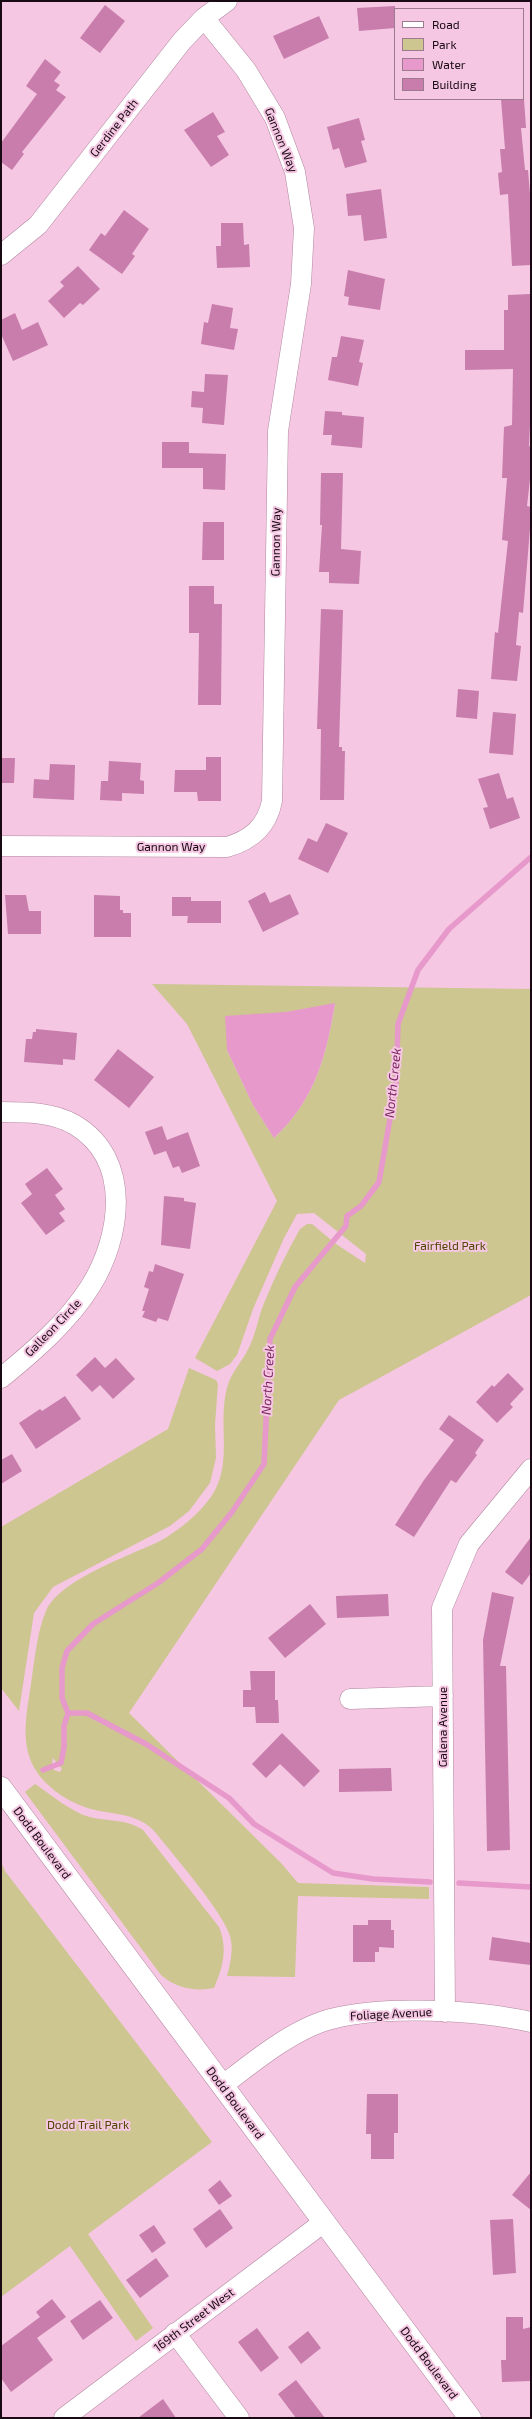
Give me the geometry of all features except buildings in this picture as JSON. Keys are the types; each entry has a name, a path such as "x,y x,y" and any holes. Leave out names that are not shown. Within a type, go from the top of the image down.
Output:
{"street":[{"name":"Gerdine Path","path":"1,255 38,226 158,71 204,18 227,1"},
{"name":"Gannon Way","path":"1,846 227,847 252,836 270,815 273,794 278,431 301,284 304,228 295,172 275,118 246,70 204,18"},
{"name":"Galleon Circle","path":"1,1112 33,1112 55,1117 75,1125 94,1141 106,1161 115,1181 117,1204 113,1232 103,1261 90,1287 72,1312 1,1378"},
{"name":"Galena Avenue","path":"445,2012 442,1608 469,1544 531,1469"},
{"path":"350,1699 443,1696"},
{"name":"Dodd Boulevard","path":"1,1788 470,2418"},
{"name":"Foliage Avenue","path":"222,2086 251,2064 302,2031 330,2019 359,2014 445,2012 508,2017 531,2022"},
{"name":"169th Street West","path":"64,2418 324,2222"},
{"path":"176,2333 239,2418"}],"green space":[{"name":"Fairfield Park","path":"152,984 531,989 531,1295 339,1400 129,1713 281,1863 298,1883 429,1887 429,1899 298,1896 295,1977 227,1976 232,1949 228,1930 210,1902 156,1833 149,1826 134,1818 78,1805 61,1795 46,1783 38,1773 32,1764 26,1743 27,1709 39,1632 46,1611 53,1600 65,1589 96,1570 167,1537 194,1516 211,1497 218,1484 224,1457 224,1402 227,1388 248,1349 263,1306 281,1264 300,1229 307,1224 312,1224 336,1244 365,1263 366,1254 314,1213 297,1214 284,1238 253,1309 237,1355 230,1364 217,1371 195,1358 277,1201 187,1024","holes":["335,1004 323,1060 309,1093 288,1124 274,1138 253,1105 227,1050 286,1012","53,1758 62,1769 60,1772 54,1770 52,1764"]},
{"path":"189,1368 216,1380 218,1384 215,1425 216,1458 210,1483 189,1511 170,1526 53,1587 34,1613 19,1711 1,1688 1,1527 168,1429"},
{"path":"35,1784 63,1804 81,1814 89,1817 128,1823 143,1830 219,1927 222,1935 224,1950 220,1973 214,1988 186,1988 173,1983 161,1975 25,1792"},
{"name":"Dodd Trail Park","path":"1,1862 5,1871 212,2142 88,2234 153,2328 136,2341 70,2246 1,2297"}],"water":[{"path":"335,1003 323,1059 309,1093 288,1124 274,1138 253,1105 227,1050 225,1016 286,1012"}],"waterway":[{"name":"North Creek","path":"43,1770 61,1763 64,1747 64,1726 68,1713 62,1698 62,1668 67,1651 93,1624 158,1583 202,1549 232,1512 264,1464 270,1339 295,1287 346,1226 347,1216 361,1206 379,1182 396,1084 398,1024 418,970 449,929 531,857"},
{"path":"68,1713 87,1713 146,1744 229,1798 254,1824 333,1873 373,1879 430,1882"},
{"path":"459,1883 531,1887"}]}
